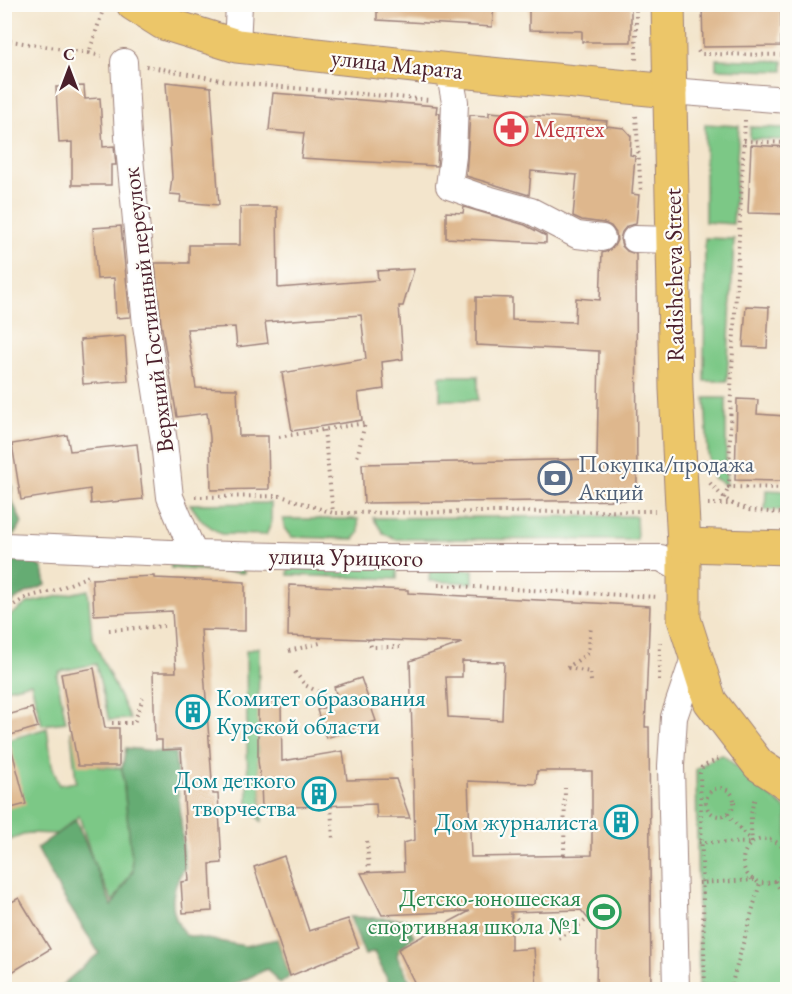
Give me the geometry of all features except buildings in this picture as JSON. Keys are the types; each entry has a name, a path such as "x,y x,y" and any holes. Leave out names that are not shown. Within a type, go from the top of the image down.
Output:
{"main road":[{"name":"улица Марата","path":"133,4 163,23 237,46 449,70 670,91"},
{"name":"Radishcheva Street","path":"668,4 684,619 711,701 759,765 788,784"},
{"name":"улица Урицкого","path":"684,558 788,548"}],"street":[{"path":"237,46 239,4"},
{"name":"Верхний Гостинный переулок","path":"124,62 128,137 146,325 170,497 194,554"},
{"path":"449,70 455,102 453,156 448,186 531,211 577,235 602,238"},
{"path":"670,91 788,100"},
{"path":"635,239 673,240"},
{"name":"улица Урицкого","path":"4,546 194,554 384,558 564,556 684,558"},
{"path":"676,990 671,766 674,717 695,655"}],"path":[{"path":"4,39 89,53 105,4"},
{"path":"636,4 636,48"},
{"path":"696,48 700,54 788,55"},
{"path":"724,498 729,487 731,389 745,120"},
{"path":"744,141 788,143"},
{"path":"279,437 365,423 357,458"},
{"path":"324,430 333,513"},
{"path":"729,487 788,488"},
{"path":"170,497 281,495 333,513 658,511"},
{"path":"4,611 27,597 56,590 100,571"},
{"path":"788,608 788,668"},
{"path":"109,630 164,626"},
{"path":"591,626 588,653 567,668 590,672 591,681"},
{"path":"289,651 320,643 320,637"},
{"path":"369,639 371,646 400,646"},
{"path":"295,672 305,685 326,696 333,705"},
{"path":"112,723 134,723 143,698"},
{"path":"705,990 700,771 702,767 719,758 726,759"},
{"path":"752,843 752,803 759,790 759,765"},
{"path":"564,855 565,788"},
{"path":"725,788 731,794 734,802 727,814 717,816 709,811 708,793 711,790 725,788"},
{"path":"331,806 333,840"},
{"path":"727,814 752,843"},
{"path":"766,838 779,843 787,856 786,871 775,881 760,883 754,880 748,875 743,861 747,847 766,838"},
{"path":"367,841 369,872"},
{"path":"673,842 752,843"},
{"path":"674,884 754,880"},
{"path":"775,881 788,902"},
{"path":"730,990 760,883"},
{"path":"511,916 514,916 527,929"},
{"path":"559,939 588,918"},
{"path":"773,990 788,982"}],"green space":[{"path":"716,59 783,61 783,71 716,69"},
{"path":"705,124 739,126 733,224 705,222"},
{"path":"750,127 787,128 787,140 750,139"},
{"path":"705,238 734,239 727,381 704,381"},
{"path":"440,376 478,376 478,400 440,400"},
{"path":"705,398 726,398 726,485 713,478 708,454"},
{"path":"4,486 12,486 11,498 22,523 11,539 43,569 46,585 24,594 5,607"},
{"path":"766,490 787,491 787,510 765,510"},
{"path":"271,503 271,524 266,535 221,534 202,521 190,504"},
{"path":"636,516 637,540 394,539 383,533 373,518"},
{"path":"283,519 358,519 359,533 354,539 292,537 285,528"},
{"path":"171,558 243,561 244,573 171,568"},
{"path":"289,563 397,566 397,579 288,575"},
{"path":"430,568 473,570 473,583 429,581"},
{"path":"88,590 92,637 130,719 109,720 96,664 60,671 57,676 66,722 42,725 31,683 5,689 5,619 28,603"},
{"path":"259,647 258,761 262,822 248,808 246,651"},
{"path":"97,727 99,767 122,768 133,870 113,902 94,864 79,816 57,834 28,833 5,842 5,741 47,728 52,765 59,785 76,782 71,732"},
{"path":"126,748 175,753 185,867 173,893 173,909 179,926 185,935 245,946 277,939 290,976 280,984 267,969 225,989 62,989 61,986 99,953 61,893 37,848 76,820 112,906 133,870 122,768"},
{"path":"723,755 787,810 788,987 782,989 699,989 696,769 717,756"},
{"path":"350,917 404,919 414,936 399,949 397,956 414,989 392,989 374,952 365,955"}],"place":[{"name":"Медтех","path":"511,129"},
{"name":"Покупка/продажа Акций","path":"555,478"},
{"name":"Комитет образования Курской области","path":"193,712"},
{"name":"Дом деткого творчества","path":"319,794"},
{"name":"Дом журналиста","path":"621,822"},
{"name":"Детско-юношеская спортивная школа №1","path":"604,912"}]}
